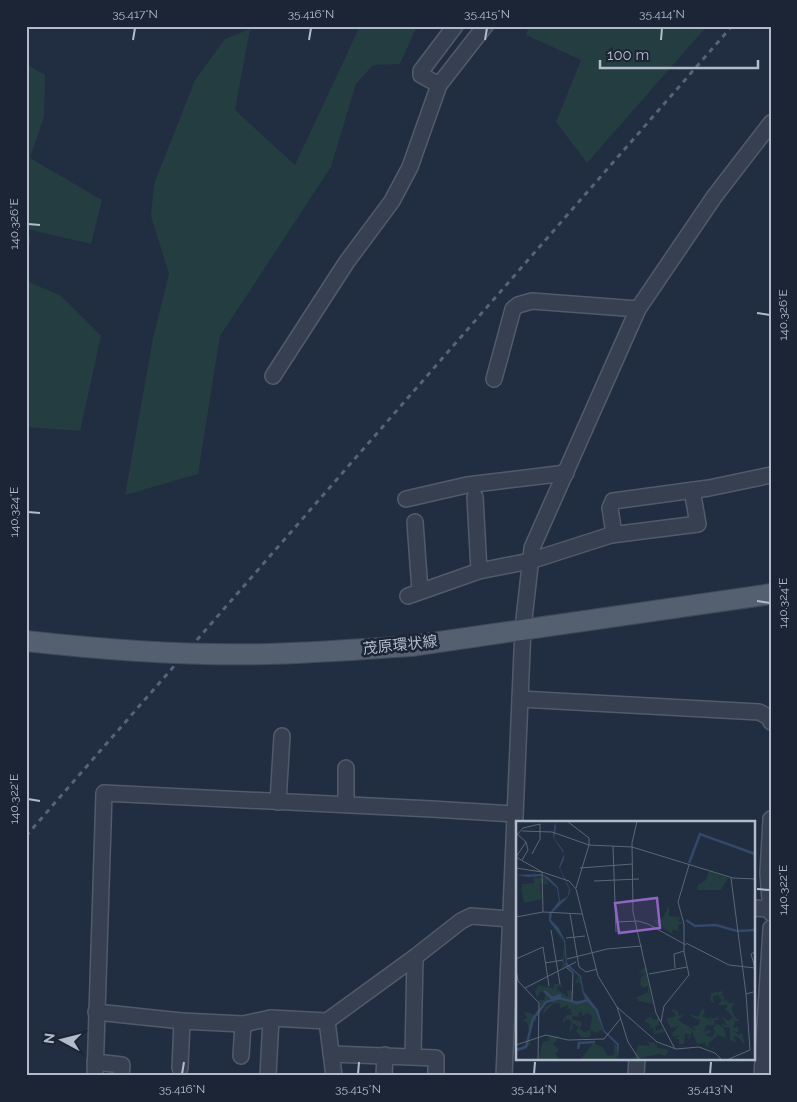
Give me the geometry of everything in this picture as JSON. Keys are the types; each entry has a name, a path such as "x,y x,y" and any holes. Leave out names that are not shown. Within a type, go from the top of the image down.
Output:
{"main road":[{"name":"茂原環状線","path":"26,641 106,649 214,654 295,653 411,646 523,628 570,624 771,594"}],"street":[{"path":"439,84 421,75 421,71 455,26"},
{"path":"273,376 346,263 392,201 410,167 439,84 484,26"},
{"path":"504,1076 515,858 515,814 523,628 532,548 638,309 714,197 771,123"},
{"path":"494,379 513,309 518,305 532,301 638,309"},
{"path":"406,499 467,485 566,473"},
{"path":"614,534 610,508 613,502 692,490 771,474"},
{"path":"414,522 414,594 479,571 530,561 614,534 698,524 692,490"},
{"path":"475,497 479,571"},
{"path":"520,699 759,712 769,717 771,722"},
{"path":"278,802 282,736"},
{"path":"346,768 346,804"},
{"path":"121,1076 122,1065 95,1069 104,794 346,804 515,814"},
{"path":"754,908 771,911 768,873 771,819"},
{"path":"96,1012 182,1022 243,1024 271,1018 327,1021 461,921 471,916 511,919"},
{"path":"765,1072 771,928"},
{"path":"414,1056 415,957"},
{"path":"268,1076 271,1018"},
{"path":"327,1021 334,1076"},
{"path":"180,1068 182,1022"},
{"path":"241,1056 243,1024"},
{"path":"331,1054 436,1058 436,1076"},
{"path":"384,1076 385,1056"},
{"path":"636,1076 637,1060"}],"green space":[{"path":"360,26 417,26 400,64 373,65 356,84 331,167 220,336 198,474 125,495 153,338 169,274 151,216 154,184 195,80 225,39 250,29 235,110 295,165"},
{"path":"529,26 707,26 587,163 556,122 581,60 526,35"},
{"path":"26,64 45,75 44,117 30,158 102,200 91,244 27,229 31,242 26,250"},
{"path":"26,281 60,295 101,336 80,431 26,427"}],"railway":[{"path":"26,836 732,26"}]}
